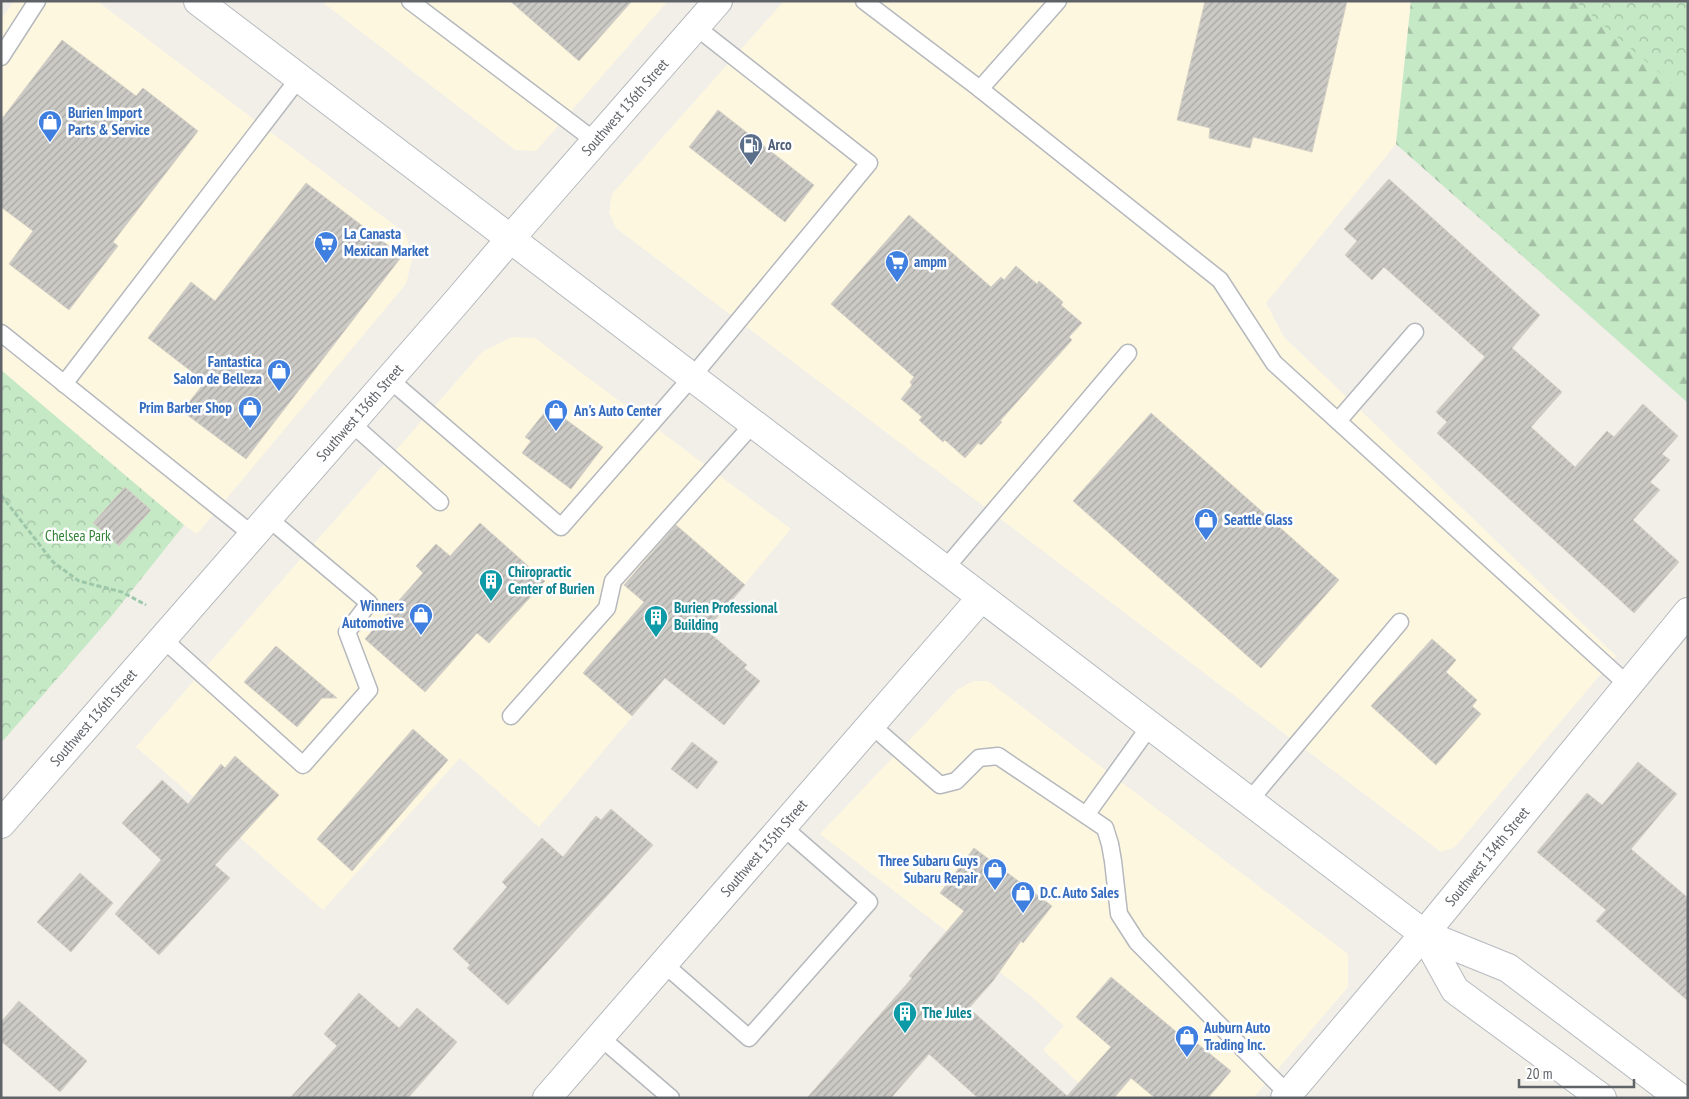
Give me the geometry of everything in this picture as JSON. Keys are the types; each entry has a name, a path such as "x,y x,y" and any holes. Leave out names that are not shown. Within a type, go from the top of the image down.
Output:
{"street":[{"path":"198,1 1424,934 1508,968 1680,1098"},
{"name":"Southwest 136th Street","path":"1,824 718,1"},
{"name":"Southwest 135th Street","path":"547,1098 981,598"},
{"name":"Southwest 134th Street","path":"1286,1096 1424,934 1688,612"},
{"path":"1424,934 1456,990 1602,1098"}],"lane":[{"path":"1,57 37,1"},
{"path":"410,1 595,141"},
{"path":"980,89 1058,1"},
{"path":"876,5 1220,280 1274,363 1628,684"},
{"path":"389,379 561,527 692,377 868,163 696,27"},
{"path":"64,384 299,78"},
{"path":"1338,421 1415,332"},
{"path":"1,333 64,384 369,603 347,632 369,690 303,765 163,639"},
{"path":"944,570 1128,353"},
{"path":"351,423 440,502"},
{"path":"511,716 607,608 613,581 752,424"},
{"path":"1249,801 1400,622"},
{"path":"871,725 940,785 956,781 979,758 998,756 1105,828 1113,861 1119,914 1137,942 1286,1096"},
{"path":"1086,815 1150,726"},
{"path":"664,964 749,1038 869,902 783,827"},
{"path":"600,1037 671,1098"}],"path":[{"path":"1,495 53,562 79,581 122,592 146,605"}],"shaded area":[{"path":"14,1 97,1 406,234 412,260 406,284 197,534 1,370 1,20"},
{"path":"321,1 668,1 536,151 515,150"},
{"path":"784,1 1411,1 1396,144 1266,303 1284,337 1616,656 1455,847 1441,852 616,228 609,212 612,194"},
{"path":"512,337 535,338 791,529 539,827 460,758 323,910 136,747 483,351"},
{"path":"974,681 988,681 1348,954 1348,987 1253,1098 1095,1098 1043,1050 1064,1026 1031,996 820,834 957,690"}],"green space":[{"path":"1411,1 1688,1 1688,403 1396,144"},
{"path":"1575,1 1688,1 1688,97"},
{"name":"Chelsea Park","path":"1,370 184,525 110,618 1,743"}],"building":[{"path":"510,1 632,1 579,61"},
{"path":"1205,1 1347,1 1312,152 1253,137 1250,148 1209,138 1210,128 1177,120"},
{"path":"62,40 136,96 143,88 198,131 113,242 118,246 69,310 9,264 33,231 1,207 1,120"},
{"name":"Arco","path":"718,110 814,185 785,222 689,147"},
{"path":"1389,179 1540,315 1512,348 1562,392 1531,427 1575,467 1607,431 1614,437 1643,404 1678,436 1662,454 1670,460 1650,482 1660,490 1633,520 1679,562 1634,613 1437,433 1447,422 1436,412 1485,357 1384,267 1372,280 1345,255 1357,241 1344,229"},
{"path":"306,183 402,256 246,459 182,411 205,382 148,338 191,282 215,301"},
{"path":"909,215 991,287 1001,277 1004,280 1016,266 1037,284 1039,281 1063,302 1061,305 1082,323 1069,337 1072,340 1000,421 1002,422 981,445 978,443 965,458 945,440 943,442 919,420 922,417 901,399 912,385 910,382 914,377 831,304"},
{"path":"549,407 603,447 571,489 522,453 531,441 525,437"},
{"name":"Seattle Glass","path":"1151,413 1339,580 1261,668 1073,501"},
{"path":"125,487 151,510 119,546 93,523"},
{"path":"480,523 545,581 489,643 477,633 425,692 365,639 423,573 416,566 436,544 450,556"},
{"name":"Burien Professional Building","path":"676,525 745,585 706,630 747,665 744,668 760,681 724,725 665,678 632,716 583,673 644,602 624,585"},
{"path":"1432,639 1456,660 1446,672 1477,700 1472,706 1481,714 1436,765 1371,706"},
{"path":"276,646 337,698 322,698 297,727 244,682"},
{"path":"413,729 448,760 352,871 317,839"},
{"path":"692,742 718,762 697,789 671,769"},
{"path":"235,756 279,795 215,865 230,878 159,955 115,914 161,860 122,823 162,780 188,804 221,764 225,768"},
{"path":"1638,762 1677,794 1631,849 1688,898 1688,1001 1596,921 1606,910 1537,852 1587,793 1602,805"},
{"path":"611,809 653,845 508,1005 467,968 470,965 453,949 507,887 502,882 542,838 563,857 596,816 601,820"},
{"path":"974,848 1052,906 1023,943 1021,941 993,981 969,1008 1067,1096 1111,1047 1076,1017 1111,977 1179,1034 1182,1031 1231,1071 1208,1098 1155,1098 1131,1078 1114,1098 978,1098 929,1054 891,1098 807,1098 912,978 909,976 964,911 940,893"},
{"path":"80,873 113,903 71,952 37,922"},
{"path":"359,993 399,1028 417,1008 457,1042 408,1098 290,1098 337,1046 324,1034"},
{"path":"19,1001 87,1061 60,1092 1,1041 1,1022"}],"place":[{"name":"Burien Import Parts & Service","path":"50,143"},
{"name":"Arco","path":"751,166"},
{"name":"La Canasta Mexican Market","path":"326,264"},
{"name":"ampm","path":"897,283"},
{"name":"Fantastica Salon de Belleza","path":"279,392"},
{"name":"Prim Barber Shop","path":"250,429"},
{"name":"An's Auto Center","path":"556,432"},
{"name":"Seattle Glass","path":"1206,541"},
{"name":"Chiropractic Center of Burien","path":"491,602"},
{"name":"Winners Automotive","path":"421,636"},
{"name":"Burien Professional Building","path":"656,638"},
{"name":"Three Subaru Guys Subaru Repair","path":"995,891"},
{"name":"D.C. Auto Sales","path":"1023,914"},
{"name":"The Jules","path":"905,1034"},
{"name":"Auburn Auto Trading Inc.","path":"1187,1058"}]}
